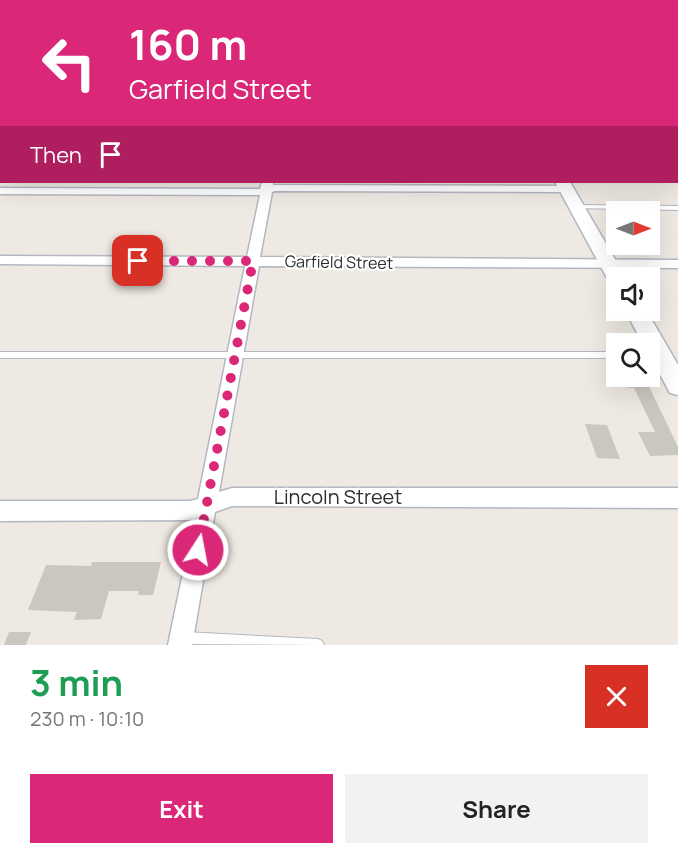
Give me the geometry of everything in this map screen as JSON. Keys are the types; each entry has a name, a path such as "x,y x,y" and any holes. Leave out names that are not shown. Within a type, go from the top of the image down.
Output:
{"street":[{"path":"0,191 267,186 275,188 564,185 611,267"},
{"path":"181,641 267,186"},
{"name":"Garfield Street","path":"0,260 253,261 606,271"},
{"name":"Garfield Street","path":"650,267 678,264"},
{"path":"641,321 678,386"},
{"name":"Lincoln Street","path":"0,511 190,511 232,497 678,498"}],"lane":[{"path":"576,207 678,208"},
{"path":"0,355 606,355"},
{"path":"181,641 318,645"}],"shaded area":[{"path":"276,183 555,183 549,186 280,185"}],"building":[{"path":"649,387 678,447 678,455 650,456 638,432 655,432 634,388 628,388"},
{"path":"585,424 607,425 620,459 597,458"},
{"path":"92,562 161,562 153,595 138,595 139,591 109,591 101,619 74,620 77,612 28,610 46,565 91,566"},
{"path":"9,632 31,632 26,645 4,645"}],"route":[{"path":"138,261 253,261 198,550"}]}
